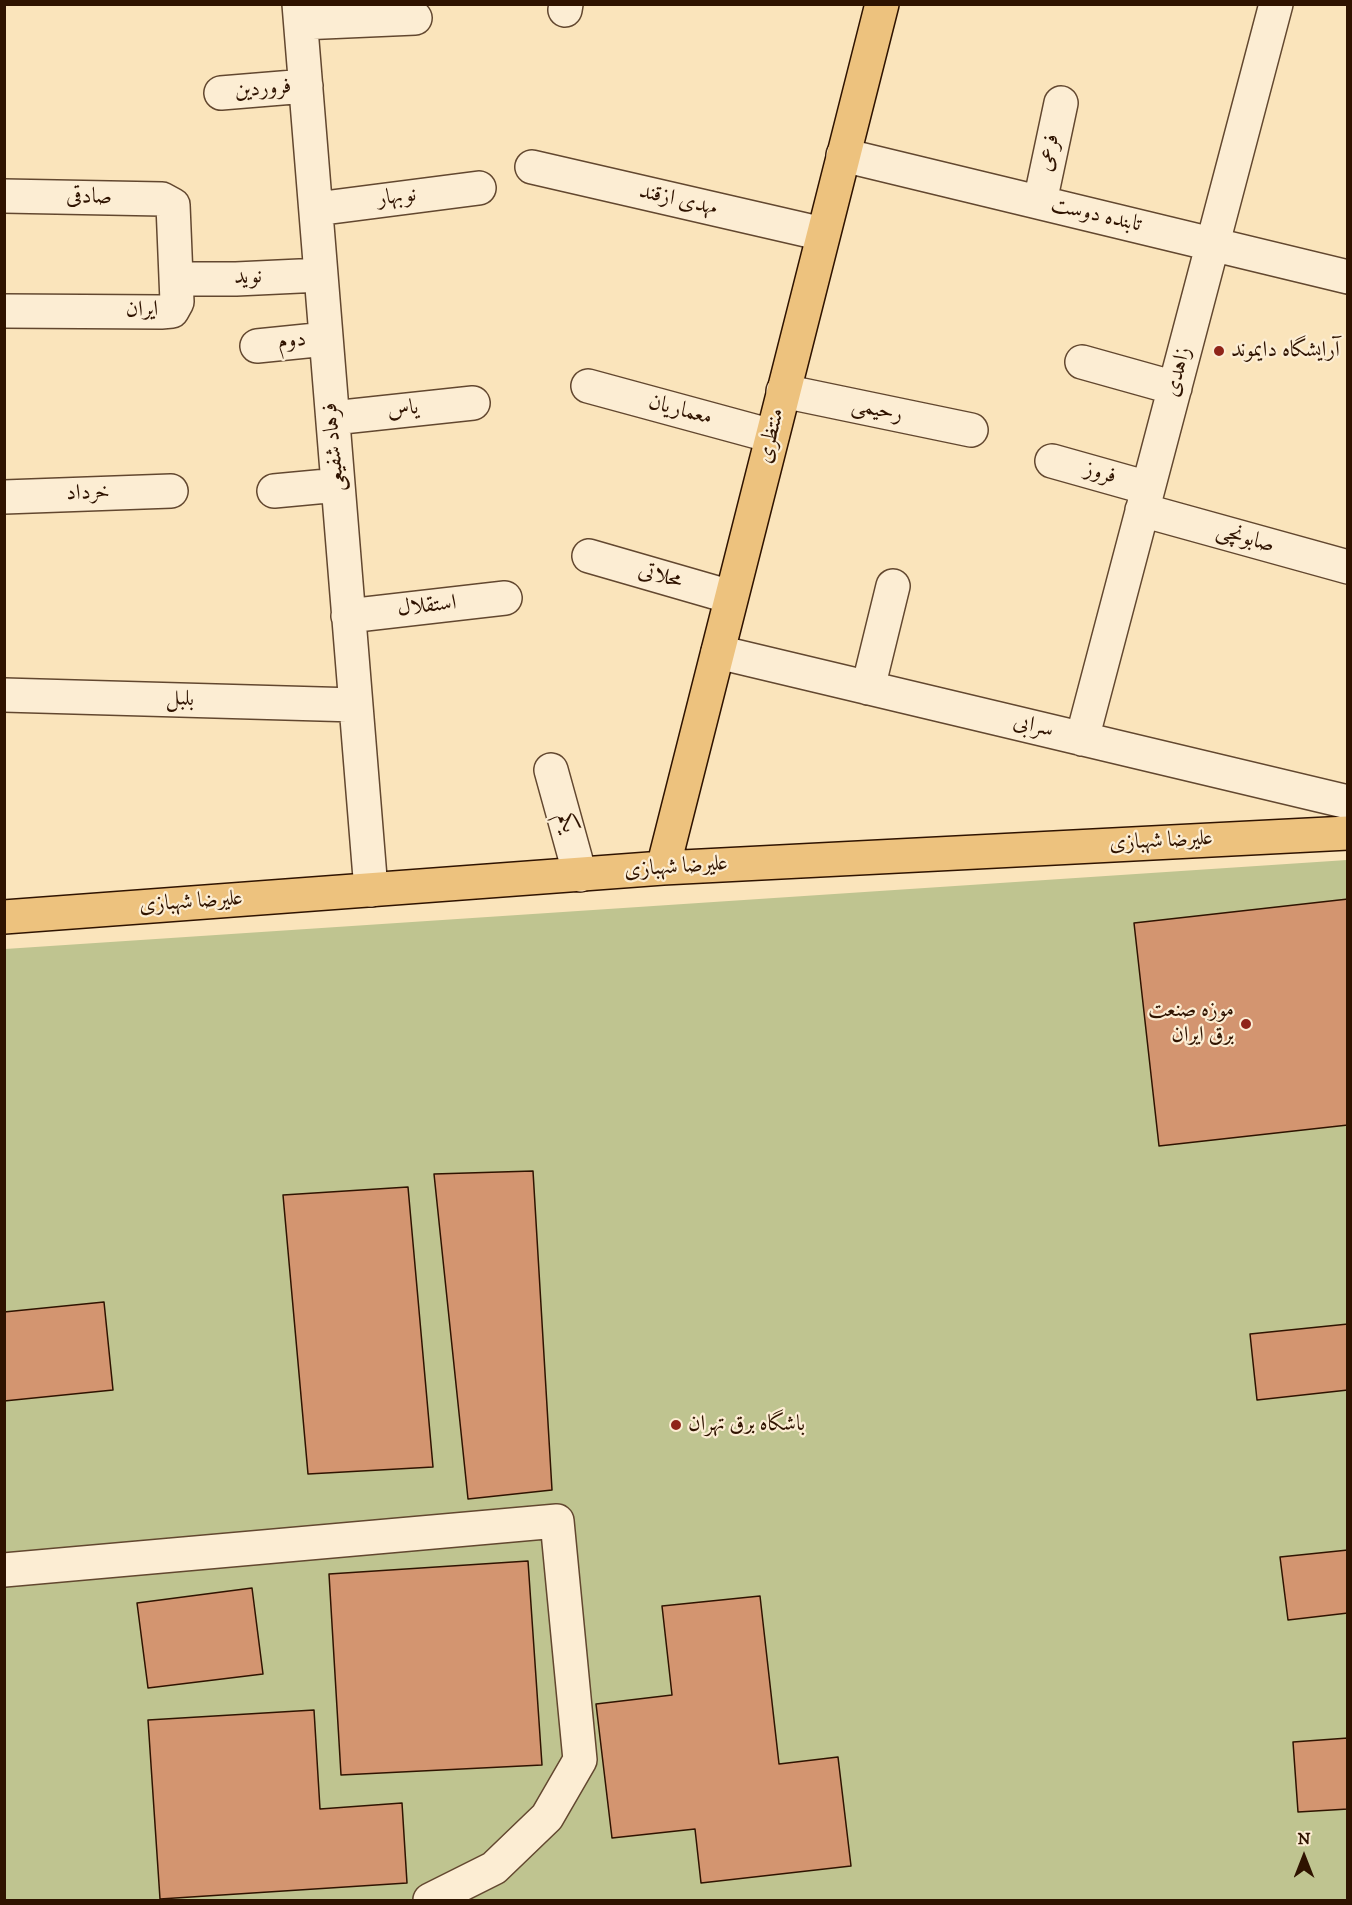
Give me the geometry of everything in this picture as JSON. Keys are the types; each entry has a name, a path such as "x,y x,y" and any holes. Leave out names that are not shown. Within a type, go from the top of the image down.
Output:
{"main road":[{"name":"منتظری","path":"663,868 882,4"},
{"name":"علیرضا شهبازی","path":"4,917 663,868 1347,832"}],"street":[{"name":"زاهدی","path":"1082,739 1276,4"},
{"path":"300,14 415,18"},
{"name":"فرهاد شفیعی","path":"300,14 371,890"},
{"name":"فروردین","path":"221,93 306,86"},
{"name":"فرعی","path":"1040,202 1061,103"},
{"name":"تابنده دوست","path":"843,155 1347,277"},
{"name":"مهدی ازقند","path":"532,167 823,234"},
{"name":"نوبهار","path":"316,208 479,188"},
{"name":"صادقی","path":"4,196 162,199 173,205"},
{"name":"ایران","path":"4,310 172,311 177,302 173,205"},
{"name":"نوید","path":"176,279 321,275"},
{"name":"دوم","path":"257,346 326,339"},
{"path":"1082,362 1175,388"},
{"name":"معماریان","path":"588,387 772,436"},
{"name":"رحیمی","path":"783,392 971,430"},
{"name":"یاس","path":"333,418 473,403"},
{"name":"فروز","path":"1052,461 1145,499"},
{"path":"274,491 338,485"},
{"name":"خرداد","path":"4,497 171,491"},
{"name":"صابونچی","path":"1145,499 1347,567"},
{"name":"محلاتی","path":"589,556 731,597"},
{"path":"868,688 893,586"},
{"name":"استقلال","path":"348,616 505,598"},
{"name":"سرابی","path":"718,652 1347,802"},
{"name":"بلبل","path":"4,695 356,705"},
{"name":"یکم","path":"551,770 580,875"},
{"path":"4,1570 557,1521 580,1760 547,1817 494,1868 430,1900"}],"green space":[{"name":"باشگاه برق تهران","path":"1347,860 1347,1900 5,1900 5,949"}],"building":[{"name":"موزه صنعت برق ایران","path":"1348,899 1348,1125 1159,1146 1134,923"},
{"path":"533,1171 552,1490 468,1499 434,1174"},
{"path":"408,1187 433,1467 308,1474 283,1195"},
{"path":"104,1302 113,1390 4,1401 4,1312"},
{"path":"1348,1324 1348,1390 1257,1400 1250,1334"},
{"path":"1348,1550 1348,1613 1288,1620 1280,1557"},
{"path":"528,1561 542,1765 341,1775 329,1574"},
{"path":"252,1588 263,1674 148,1688 137,1603"},
{"path":"760,1596 779,1764 838,1757 851,1866 701,1883 695,1829 612,1838 596,1704 672,1695 662,1606"},
{"path":"314,1710 320,1809 402,1803 407,1883 160,1899 148,1720"},
{"path":"1348,1738 1348,1809 1298,1812 1293,1742"}],"place":[{"name":"آرایشگاه دایموند","path":"1219,351"},
{"name":"موزه صنعت برق ایران","path":"1246,1024"},
{"name":"باشگاه برق تهران","path":"676,1425"}]}
